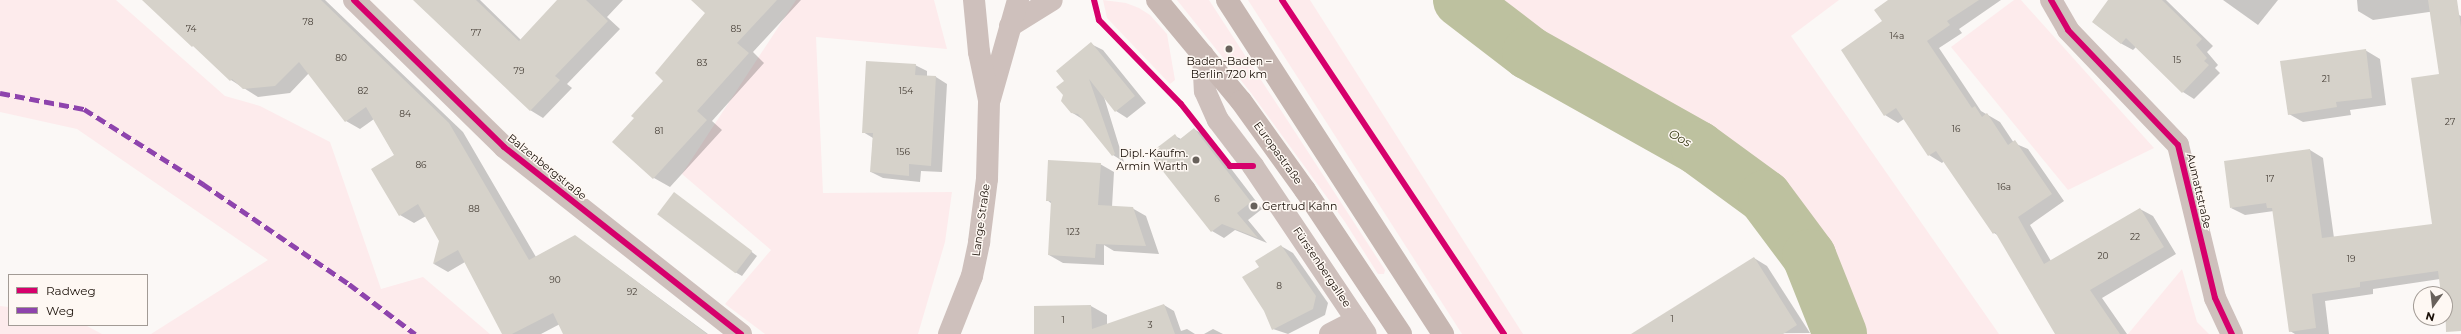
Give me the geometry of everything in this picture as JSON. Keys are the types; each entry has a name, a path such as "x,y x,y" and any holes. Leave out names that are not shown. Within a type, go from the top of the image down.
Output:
{"main road":[{"path":"1227,0 1444,334"},
{"name":"Europastraße","path":"1156,2 1241,101 1305,190 1402,334"}],"street":[{"name":"Balzenbergstraße","path":"354,0 504,147 740,334"},
{"name":"Lange Straße","path":"949,334 972,276 979,242 987,179 989,100 979,52 974,0"},
{"name":"Lange Straße","path":"989,100 1018,0"},
{"path":"1010,26 1052,0"},
{"name":"Aumattstraße","path":"2051,0 2068,30 2178,145 2215,298 2232,334"},
{"name":"Fürstenbergallee","path":"1203,55 1205,91 1218,120 1253,166 1361,327"},
{"path":"1330,334 1361,327"}],"shaded area":[{"path":"0,0 116,0 225,96 260,106 330,142 381,289 423,277 490,334 151,334 268,260 77,129 0,112"},
{"path":"796,0 934,0 947,49 816,37 823,193 952,192 945,242 918,334 765,334 725,304 771,250 682,174"},
{"path":"1103,0 1126,3 1139,8 1150,15 1167,34 1175,80 1170,84 1107,18"},
{"path":"1177,0 1209,0 1385,270 1384,274 1378,274 1345,222 1251,93"},
{"path":"1248,0 1310,0 1523,334 1462,334"},
{"path":"1495,0 1839,0 1791,36 1999,334 1855,334 1841,295 1766,177 1653,93 1525,24"},
{"path":"2014,0 2021,0 2154,148 2068,190 1951,47"},
{"path":"2182,269 2197,322 2209,334 2128,334"},
{"path":"0,306 8,307 8,326 87,326 102,334 0,334"}],"building":[{"path":"142,0 321,0 449,123 529,260 575,235 707,334 563,334 553,313 512,334 502,334 458,250 433,264 439,241 418,204 399,216 371,169 394,155 366,107 345,122 299,62 275,86 243,89 232,79 230,81"},
{"path":"413,0 476,0 519,41 557,0 586,0 608,21 555,76 560,80 530,111"},
{"path":"691,0 777,0 737,43 749,53 697,111 707,120 653,179 612,142 634,118 631,116 663,81 655,73 705,13"},
{"path":"1888,0 1979,0 1947,21 1950,25 1927,41 1972,108 1975,106 1982,117 1987,113 2008,145 2015,140 2052,194 2018,217 2044,264 2140,208 2164,247 2090,290 2120,334 2055,334 1995,232 1993,234 1936,151 1928,156 1896,108 1884,116 1841,50 1882,21 1874,10"},
{"path":"2108,0 2162,0 2202,39 2196,45 2207,58 2204,61 2209,65 2182,93 2126,38 2121,44 2092,22"},
{"path":"2428,0 2457,0 2461,27 2461,331 2446,332 2446,326 2453,326 2453,286 2440,286 2438,271 2360,282 2360,287 2312,294 2316,328 2289,332 2272,208 2267,208 2266,203 2230,208 2224,161 2310,149 2322,238 2432,224 2411,78 2439,74"},
{"path":"1091,42 1135,96 1115,112 1089,79 1115,154 1112,156 1078,114 1071,113 1061,101 1063,95 1056,87 1064,81 1056,71"},
{"path":"2366,49 2372,98 2336,102 2337,107 2288,115 2280,61"},
{"path":"866,61 916,64 915,75 936,76 931,166 909,164 909,176 870,172 873,133 862,133"},
{"path":"1194,128 1251,202 1237,213 1258,238 1222,224 1211,232 1154,160 1154,150 1175,134 1179,140"},
{"path":"1048,160 1101,163 1098,205 1133,207 1146,246 1096,244 1095,258 1048,255 1051,201 1046,201"},
{"path":"674,192 752,251 735,273 657,214"},
{"path":"1281,245 1316,296 1313,309 1272,330 1264,311 1242,277 1259,267 1255,261"},
{"path":"1754,257 1797,325 1783,334 1631,334"},
{"path":"1164,304 1175,334 1034,334 1034,306 1091,305 1092,329"}],"waterway":[{"name":"Oos","path":"1460,0 1529,53 1698,148 1765,197 1809,256 1840,334"}],"marked path":[{"path":"0,93 84,109 203,184 349,284 415,334"}],"cycle path":[{"path":"354,0 504,147 741,334"},
{"path":"1094,0 1099,20 1181,104 1230,166 1253,166"},
{"path":"1282,0 1504,334"},
{"path":"2051,0 2068,30 2178,145 2215,298 2232,334"}],"place":[{"name":"Baden-Baden – Berlin 720 km","path":"1229,49"},
{"name":"Dipl.-Kaufm. Armin Warth","path":"1196,160"},
{"name":"Gertrud Kahn","path":"1254,206"}]}
